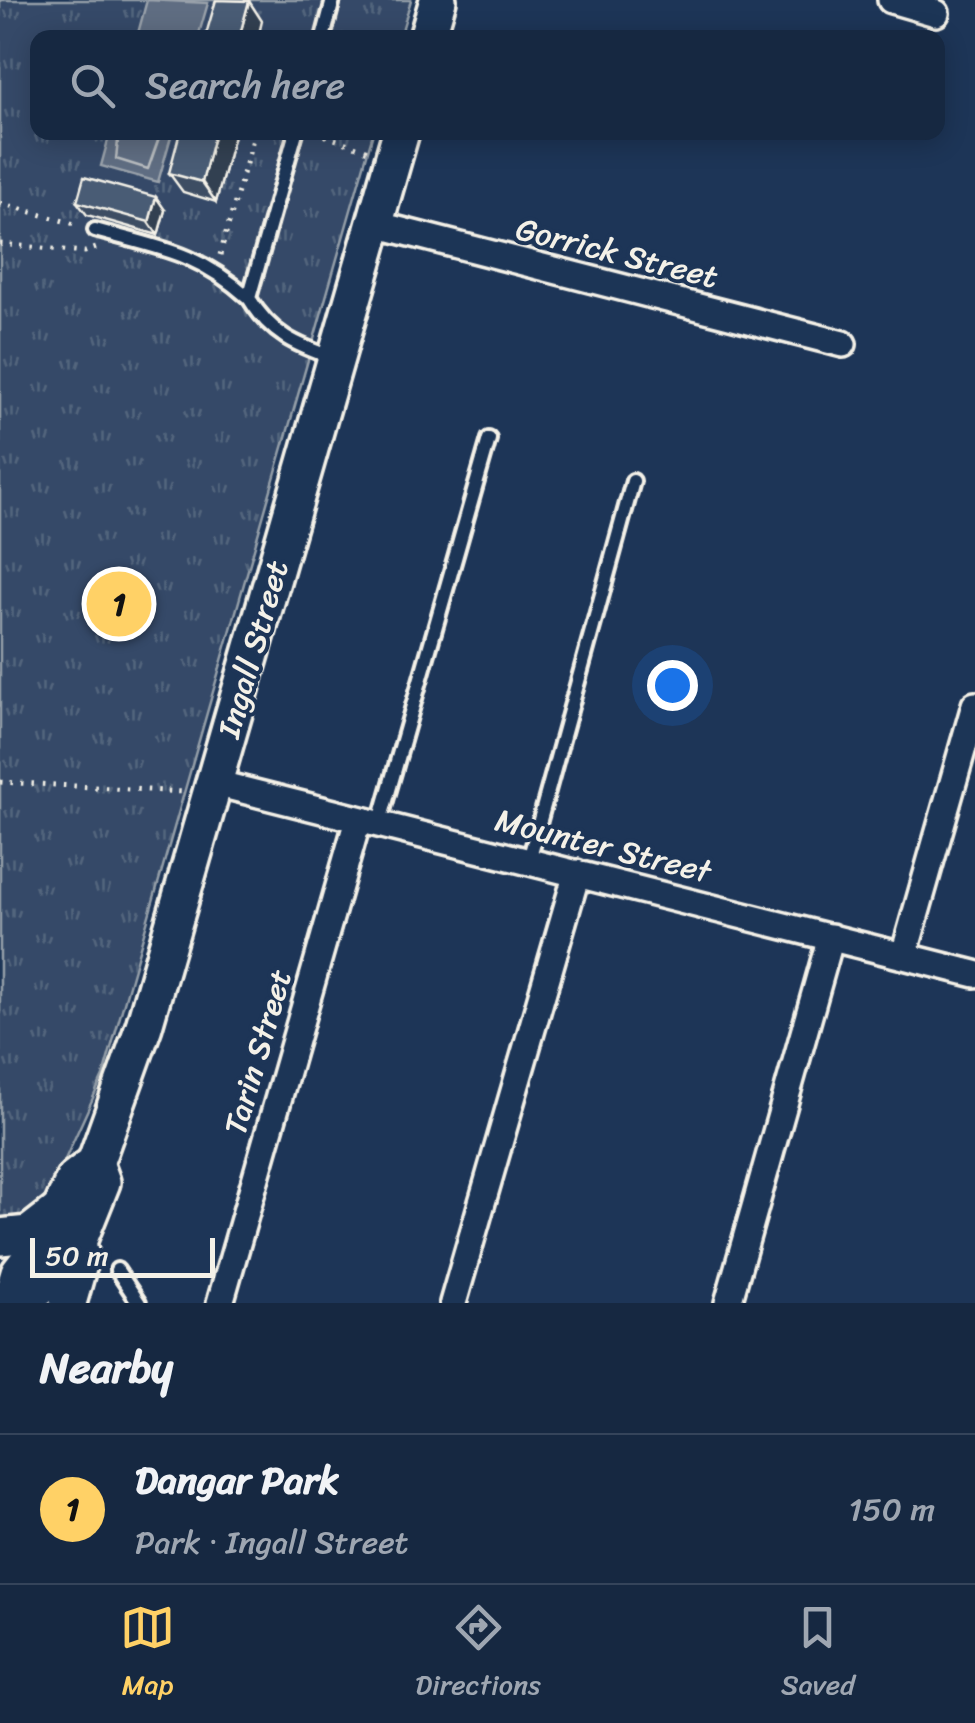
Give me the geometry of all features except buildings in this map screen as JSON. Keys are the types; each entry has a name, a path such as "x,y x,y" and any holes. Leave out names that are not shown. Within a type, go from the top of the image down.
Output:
{"main road":[{"path":"430,30 438,0"},
{"name":"Ingall Street","path":"7,1297 19,1273 40,1251 74,1179 95,1163 144,1026 201,788 336,359 399,140"},
{"name":"Ingall Street","path":"68,1303 81,1257 78,1242 102,1182 95,1163"},
{"name":"Ingall Street","path":"0,1237 29,1234 61,1210"},
{"name":"Ingall Street","path":"7,1297 31,1294 42,1287 67,1249 78,1242"}],"street":[{"path":"891,0 936,13"},
{"name":"Gorrick Street","path":"375,224 842,344"},
{"path":"904,956 975,704"},
{"name":"Mounter Street","path":"201,788 529,860 975,974"},
{"name":"Tarin Street","path":"220,1303 369,822"},
{"path":"453,1303 577,872"},
{"path":"728,1303 831,937"}],"lane":[{"path":"325,30 333,0"},
{"path":"249,298 294,140"},
{"path":"96,230 216,269 249,298 264,324 289,342 336,359"},
{"name":"Tarin Street","path":"369,822 489,440"},
{"path":"529,860 633,481"},
{"path":"116,1270 139,1303"}],"path":[{"path":"216,269 253,140"},
{"path":"338,140 370,152"},
{"path":"0,204 96,230"},
{"path":"0,244 60,249"},
{"path":"0,782 201,788"}],"green space":[{"path":"0,0 411,0 402,30 30,30 30,140 371,140 103,1076 42,1210 24,1224 0,1218"}],"water":[{"path":"147,0 208,3 200,30 139,30"},
{"path":"108,140 170,140 158,182 101,166"}],"place":[{"name":"Dangar Park","path":"119,604"}]}
